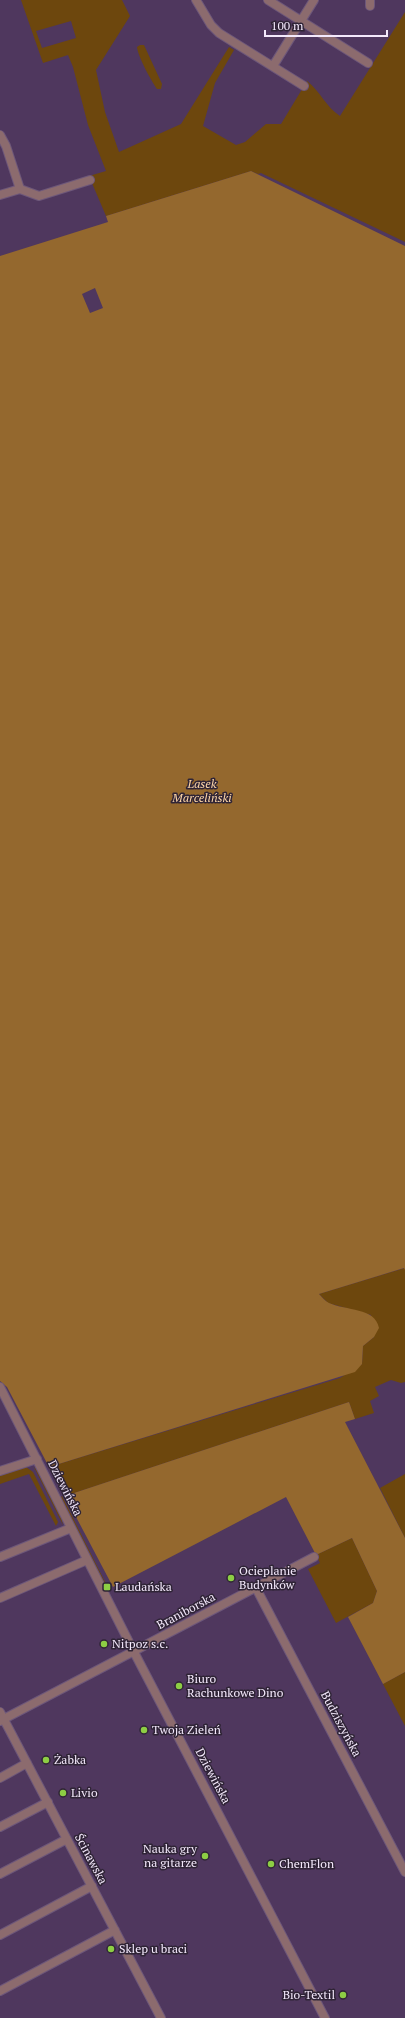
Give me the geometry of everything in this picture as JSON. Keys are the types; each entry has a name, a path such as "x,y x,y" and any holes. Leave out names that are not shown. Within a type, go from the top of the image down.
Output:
{"street":[{"path":"196,0 211,25 304,86"},
{"path":"268,0 368,63"},
{"path":"273,66 314,0"},
{"path":"0,135 6,146 20,189"},
{"path":"0,195 20,189 39,196 90,180"},
{"name":"Dziewińska","path":"0,1387 3,1391 2,1396 37,1459 134,1652 325,2018"},
{"path":"0,1471 37,1459"},
{"path":"0,1557 71,1528"},
{"name":"Braniborska","path":"1,1718 134,1652 314,1557"},
{"path":"0,1598 88,1560"},
{"name":"Budziszyńska","path":"256,1588 405,1872"},
{"name":"Ścinawska","path":"1,1718 48,1802 161,2018"},
{"path":"0,1778 27,1763"},
{"path":"0,1827 48,1802"},
{"path":"0,1874 67,1839"},
{"path":"0,1935 92,1886"},
{"path":"0,1991 115,1930"}],"shaded area":[{"path":"21,0 122,0 130,16 96,70 105,112 119,152 181,124 229,47 234,50 215,83 203,126 236,145 245,142 266,124 281,124 307,81 340,116 405,12 405,242 261,173 258,174 251,171 106,216 89,176 106,171 88,125 73,67 68,55 43,63","holes":["71,21 76,38 42,48 36,31"]},
{"path":"144,45 162,84 161,89 157,89 142,62 137,47"},
{"path":"405,1268 405,1382 401,1383 391,1380 375,1387 379,1396 370,1401 374,1413 355,1419 349,1402 65,1496 49,1467 340,1378 362,1364 363,1346 374,1337 371,1315 328,1303 319,1294"},
{"path":"26,1467 33,1472 58,1522 56,1526 29,1474 0,1484 0,1475"},
{"path":"34,1467 38,1471 61,1517 63,1525"},
{"path":"405,1474 405,1538 380,1488"},
{"path":"62,1496 109,1590 107,1589 60,1498"},
{"path":"352,1538 377,1591 373,1603 336,1623 308,1569 320,1563 316,1555"},
{"path":"405,1672 405,1726 383,1684"}],"green space":[{"name":"Lasek Marceliński","path":"251,171 405,246 405,1270 404,1268 319,1294 329,1303 366,1313 372,1316 376,1321 379,1328 374,1337 363,1346 362,1364 355,1372 49,1467 7,1387 0,1381 0,256 108,222 106,216","holes":["95,288 103,308 90,313 82,294"]},
{"path":"349,1402 355,1419 345,1422 405,1538 405,1672 383,1684 348,1617 373,1603 377,1591 352,1538 316,1555 286,1497 113,1587 65,1496"}],"place":[{"name":"Ocieplanie Budynków","path":"231,1578"},
{"name":"Laudańska","path":"107,1587"},
{"name":"Nitpoz s.c.","path":"104,1644"},
{"name":"Biuro Rachunkowe Dino","path":"179,1686"},
{"name":"Twoja Zieleń","path":"144,1730"},
{"name":"Żabka","path":"46,1760"},
{"name":"Livio","path":"63,1793"},
{"name":"Nauka gry na gitarze","path":"205,1856"},
{"name":"ChemFlon","path":"271,1864"},
{"name":"Sklep u braci","path":"111,1949"},
{"name":"Bio-Textil","path":"343,1995"}]}
